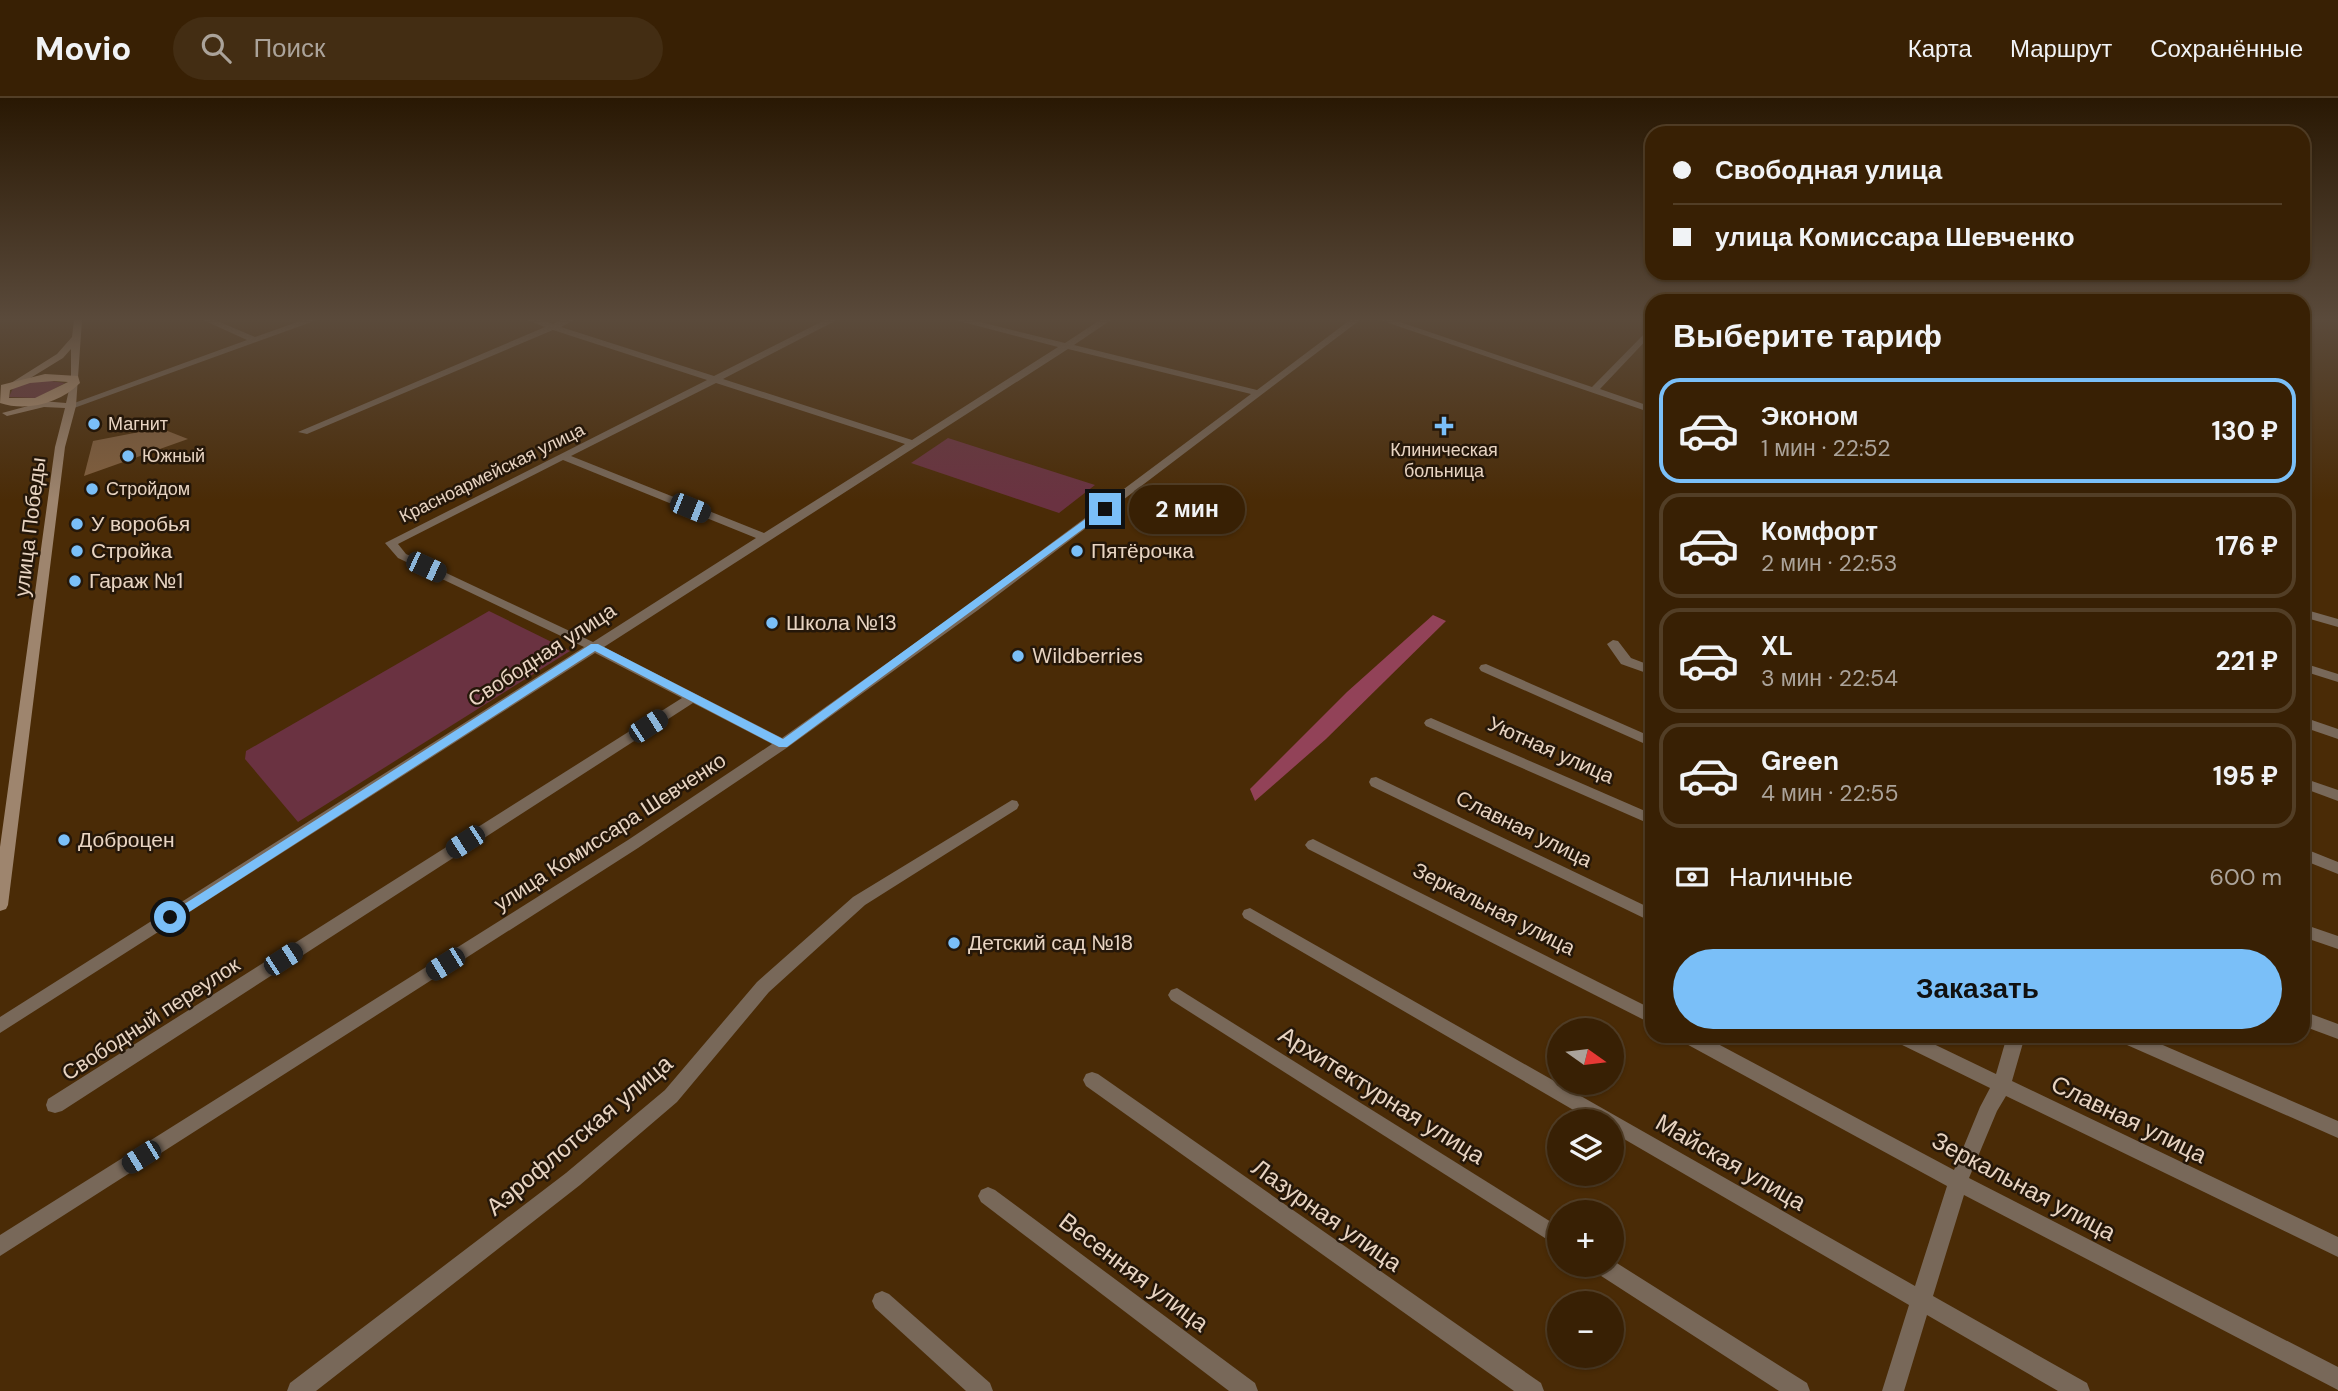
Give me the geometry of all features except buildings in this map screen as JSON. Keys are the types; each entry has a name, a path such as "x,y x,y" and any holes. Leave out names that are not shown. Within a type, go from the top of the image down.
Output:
{"main road":[{"path":"31,380 7,387 2,400 36,404"},
{"path":"69,380 74,381"},
{"path":"4,415 53,396 74,381"}],"street":[{"path":"36,404 72,406 145,380"},
{"path":"303,432 427,380"},
{"name":"Красноармейская улица","path":"594,647 402,556 391,543 716,380"},
{"path":"718,380 914,444"},
{"name":"Свободная улица","path":"0,1026 1012,380"},
{"path":"1208,380 1259,393"},
{"name":"улица Комиссара Шевченко","path":"0,1246 633,845 783,744 994,592 1276,380"},
{"path":"1562,380 1645,408"},
{"path":"1593,391 1603,380"},
{"name":"улица Победы","path":"0,905 60,447 66,415 72,406 74,381"},
{"path":"564,457 765,538"},
{"path":"2310,615 2338,623"},
{"path":"1614,644 1626,661 1645,668"},
{"path":"594,647 783,744"},
{"path":"1486,668 1645,739"},
{"path":"2310,669 2338,678"},
{"name":"Свободный переулок","path":"55,1105 693,696"},
{"name":"Уютная улица","path":"1431,723 1645,817"},
{"path":"2310,724 2338,734"},
{"name":"Славная улица","path":"1376,782 1645,913"},
{"path":"2310,786 2338,796"},
{"name":"Аэрофлотская улица","path":"298,1391 573,1179 671,1096 763,987 859,901 1012,805"},
{"name":"Зеркальная улица","path":"1314,845 1645,1013"},
{"path":"2310,857 2338,868"},
{"name":"Майская улица","path":"1250,914 2079,1391"},
{"path":"2310,932 2338,943"},
{"name":"Архитектурная улица","path":"1177,995 1547,1230"},
{"path":"2310,1021 2338,1032"},
{"name":"Зеркальная улица","path":"1700,1043 1958,1182 2338,1379"},
{"name":"Славная улица","path":"1913,1043 2338,1247"},
{"path":"1893,1391 1958,1182 1989,1107 2002,1086 2014,1043"},
{"path":"2140,1043 2338,1130"},
{"name":"Лазурная улица","path":"1092,1080 1533,1391"},
{"name":"Весенняя улица","path":"988,1196 1247,1391"},
{"path":"1621,1277 1800,1391"},
{"path":"882,1301 982,1391"}],"shaded area":[{"path":"33,380 65,383 37,398 9,397 13,388"},
{"path":"948,438 1095,485 1059,513 911,463"},
{"path":"489,611 570,651 298,822 245,759 246,751"},
{"path":"1433,615 1446,621 1326,739 1255,801 1250,789 1347,692"}],"place":[{"name":"Магнит","path":"94,424"},
{"name":"Клиническая больница","path":"1444,426"},
{"name":"Южный","path":"128,456"},
{"name":"Стройдом","path":"92,489"},
{"name":"У воробья","path":"77,524"},
{"name":"Стройка","path":"77,551"},
{"name":"Пятёрочка","path":"1077,551"},
{"name":"Гараж №1","path":"75,581"},
{"name":"Школа №13","path":"772,623"},
{"name":"Wildberries","path":"1018,656"},
{"name":"Доброцен","path":"64,840"},
{"name":"Детский сад №18","path":"954,943"}],"route":[{"path":"170,917 594,647 783,744 1105,509"}]}
